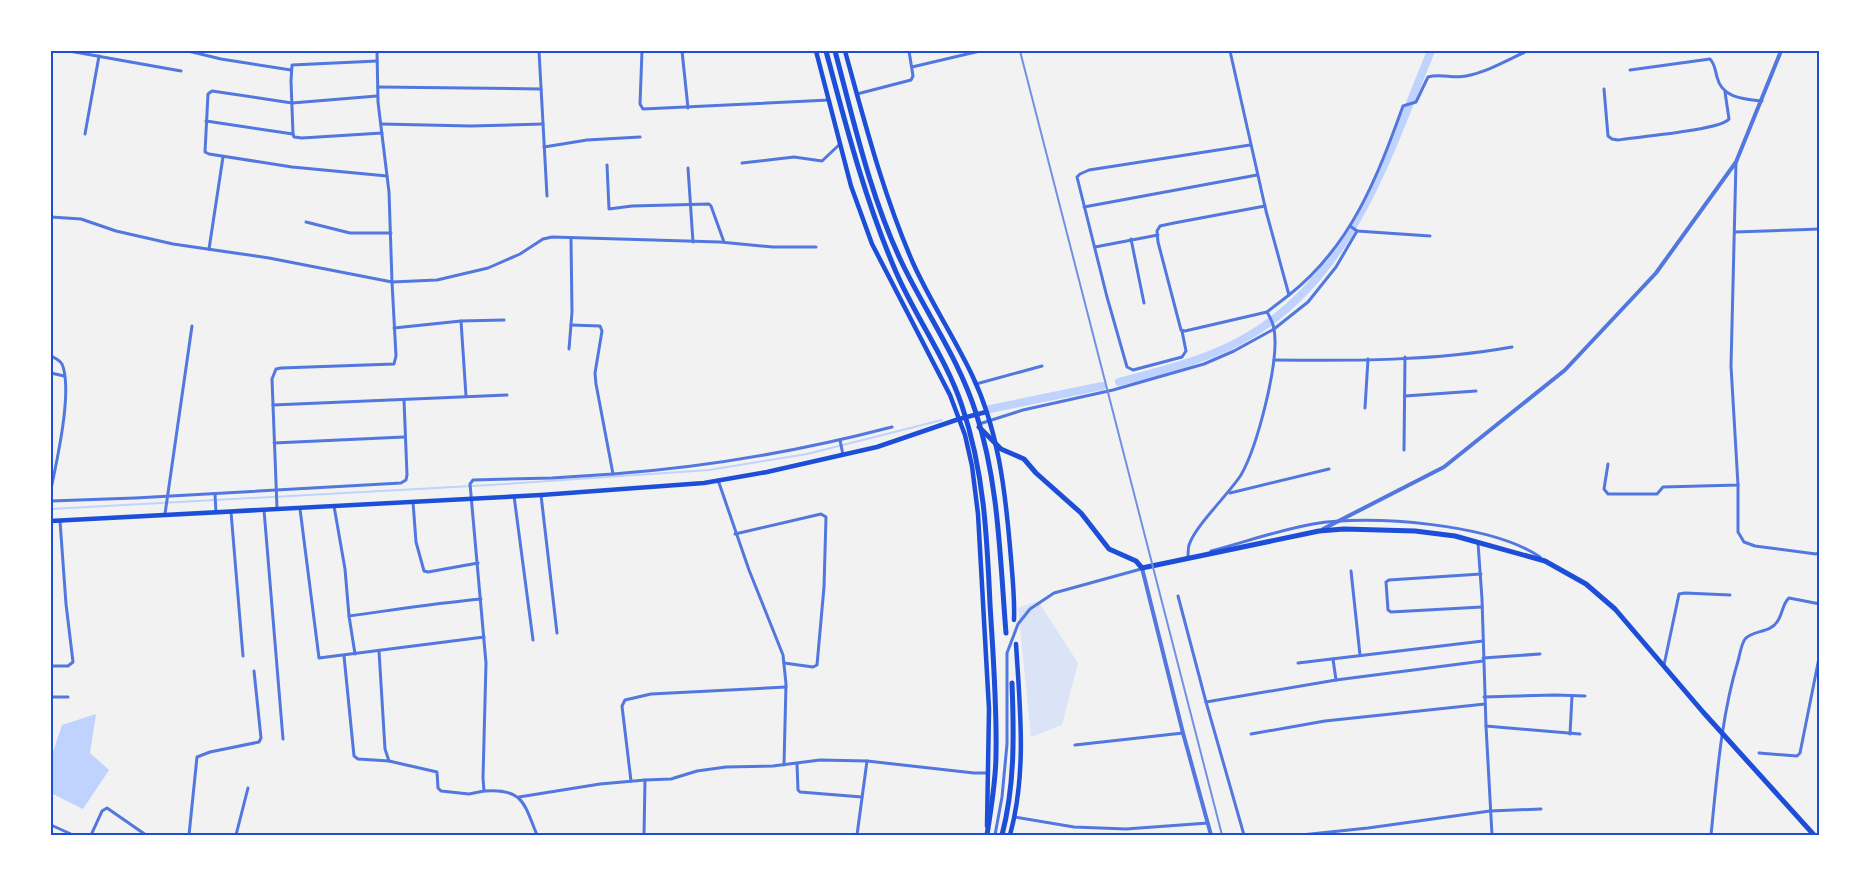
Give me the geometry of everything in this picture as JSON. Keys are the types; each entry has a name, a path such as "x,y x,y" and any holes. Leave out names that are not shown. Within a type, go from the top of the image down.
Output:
{"main road":[{"path":"816,51 851,186 872,244 963,418 978,514 989,709 987,835"},
{"path":"826,51 859,173 878,230 898,276 953,380 985,507 996,755 987,835"},
{"path":"835,51 883,218 902,263 966,384 977,415 995,506 1006,633"},
{"path":"845,51 890,206 914,265 976,384 997,444 1007,510 1015,602 1014,620"},
{"path":"51,521 542,495 704,483 877,447 986,412"},
{"path":"979,425 1004,451 1024,459 1036,473 1081,513 1109,549 1131,558 1142,568 1319,531 1344,529 1415,531 1455,536 1545,561 1586,584 1608,603 1814,835"},
{"path":"1010,835 1015,817 1020,766 1021,723 1016,644"},
{"path":"1002,835 1015,748 1012,683"}],"street":[{"path":"69,51 181,70"},
{"path":"188,51 221,59 291,70"},
{"path":"277,510 272,379 276,369 394,364 396,356 391,233 378,96 377,51"},
{"path":"539,51 547,196"},
{"path":"642,51 640,107 643,109 829,100"},
{"path":"682,51 688,108"},
{"path":"857,94 908,82 913,78 909,51"},
{"path":"912,67 980,51"},
{"path":"1230,51 1257,175 1289,295"},
{"path":"979,425 1023,410 1109,391 1204,364 1234,351 1274,328 1308,302 1336,267 1375,179 1403,106 1416,102 1431,76 1464,77 1527,51"},
{"path":"1319,531 1444,467 1565,370 1656,273 1736,162 1781,51"},
{"path":"85,134 99,56"},
{"path":"1604,89 1609,138 1618,140 1704,128 1726,123 1730,119 1725,92 1718,82 1713,62 1710,59 1630,70"},
{"path":"293,134 292,65 377,61"},
{"path":"378,87 541,89"},
{"path":"378,96 292,103 212,91 208,93 205,152 223,157 292,167 387,176"},
{"path":"1725,92 1742,99 1762,102"},
{"path":"206,121 293,134 294,137 302,138 382,133"},
{"path":"381,124 460,126 543,124"},
{"path":"544,147 587,140 640,137"},
{"path":"742,163 794,157 822,161 840,144"},
{"path":"1250,145 1083,172 1078,175 1077,180 1084,207 1124,358 1129,369 1163,363 1182,357 1186,351 1158,235 1160,226 1265,206"},
{"path":"209,249 223,157"},
{"path":"1736,162 1731,366 1738,485 1738,532 1744,542 1755,546 1816,554 1820,552"},
{"path":"607,165 609,209 690,204 711,206 724,242"},
{"path":"688,168 693,242"},
{"path":"1084,207 1257,175"},
{"path":"51,217 81,219 116,231 173,244 269,258 392,282 437,280 488,268 520,254 543,239 724,242 773,247 816,247"},
{"path":"306,222 350,233 391,233"},
{"path":"1354,228 1430,236"},
{"path":"1182,331 1268,313 1323,265 1354,228"},
{"path":"1735,232 1820,229"},
{"path":"1095,247 1158,235"},
{"path":"569,349 572,238"},
{"path":"1131,239 1144,303"},
{"path":"1188,559 1189,545 1195,534 1228,493 1249,458 1269,389 1274,360 1274,328 1268,313"},
{"path":"394,327 504,320"},
{"path":"461,321 466,396"},
{"path":"571,325 600,326 602,331 596,384 613,474"},
{"path":"165,516 192,326"},
{"path":"1274,360 1368,359 1475,354 1512,347"},
{"path":"51,356 62,364 64,376 63,419 51,489"},
{"path":"1404,450 1405,357"},
{"path":"1365,408 1368,359"},
{"path":"976,384 1042,366"},
{"path":"51,373 64,376"},
{"path":"1405,396 1476,391"},
{"path":"273,405 507,395"},
{"path":"51,501 167,498 404,482 407,475 404,400"},
{"path":"484,791 486,663 470,489 472,480 613,474 729,462 892,427"},
{"path":"274,443 405,437"},
{"path":"840,440 843,455"},
{"path":"1608,464 1604,489 1608,494 1657,494 1663,487 1738,485"},
{"path":"1228,493 1329,469"},
{"path":"718,480 735,534 771,623 784,663 786,687 784,765"},
{"path":"215,493 216,513"},
{"path":"542,495 557,633"},
{"path":"514,496 532,640"},
{"path":"413,502 416,542 423,571 478,563"},
{"path":"334,506 356,654"},
{"path":"300,508 317,654 322,659 484,637"},
{"path":"264,510 283,739"},
{"path":"231,512 243,656"},
{"path":"735,534 821,514 826,517 824,587 817,665 813,667 784,663"},
{"path":"51,666 68,666 73,662 60,521"},
{"path":"995,835 1002,797 1007,744 1007,653 1024,617 1036,605 1054,593 1306,525 1324,523 1369,522 1444,526 1494,537 1528,550 1545,561"},
{"path":"1478,541 1492,835"},
{"path":"1142,568 1183,734 1211,835"},
{"path":"1351,571 1360,655"},
{"path":"1480,574 1386,582 1388,610 1391,612 1482,607"},
{"path":"1664,667 1679,594 1685,592 1730,595"},
{"path":"1178,596 1244,835"},
{"path":"1711,835 1722,734 1743,642 1748,637 1767,630 1777,623 1785,601 1789,598 1820,604"},
{"path":"350,616 435,603 481,599"},
{"path":"1298,663 1483,641"},
{"path":"379,651 385,749 388,761"},
{"path":"1759,753 1797,756 1800,753 1820,653"},
{"path":"1206,702 1336,680 1483,659 1540,654"},
{"path":"344,656 354,756 358,759 388,761 437,772 438,788 441,791 468,794 484,791 513,793 523,803 537,835"},
{"path":"1333,659 1336,680"},
{"path":"189,835 197,757 210,752 254,744 261,738 254,671"},
{"path":"631,781 622,706 626,700 651,694 786,687"},
{"path":"1570,734 1572,696"},
{"path":"1484,697 1585,696"},
{"path":"51,697 68,697"},
{"path":"1251,734 1324,721 1485,704"},
{"path":"1486,726 1580,734"},
{"path":"1075,745 1183,734"},
{"path":"519,797 631,781 671,779 696,771 726,767 784,765 820,760 867,761 988,773"},
{"path":"857,835 867,761"},
{"path":"797,764 797,784 800,792 862,797"},
{"path":"644,835 645,780"},
{"path":"236,835 248,788"},
{"path":"91,835 102,811 107,808 146,835"},
{"path":"1301,835 1490,811 1541,809"},
{"path":"1015,817 1074,827 1126,829 1208,823"},
{"path":"51,825 73,835"}],"shaded area":[{"path":"1038,601 1078,663 1062,725 1031,737 1018,608"}],"water":[{"path":"96,714 90,753 109,770 83,809 51,793 51,758 62,725"}],"waterway":[{"path":"1119,382 1191,362 1232,345 1272,321 1306,291 1334,256 1358,218 1397,136 1431,51"},
{"path":"990,409 1102,386"},
{"path":"51,509 490,485 709,470 807,454 942,420"}],"railway":[{"path":"1020,51 1222,835"}]}
